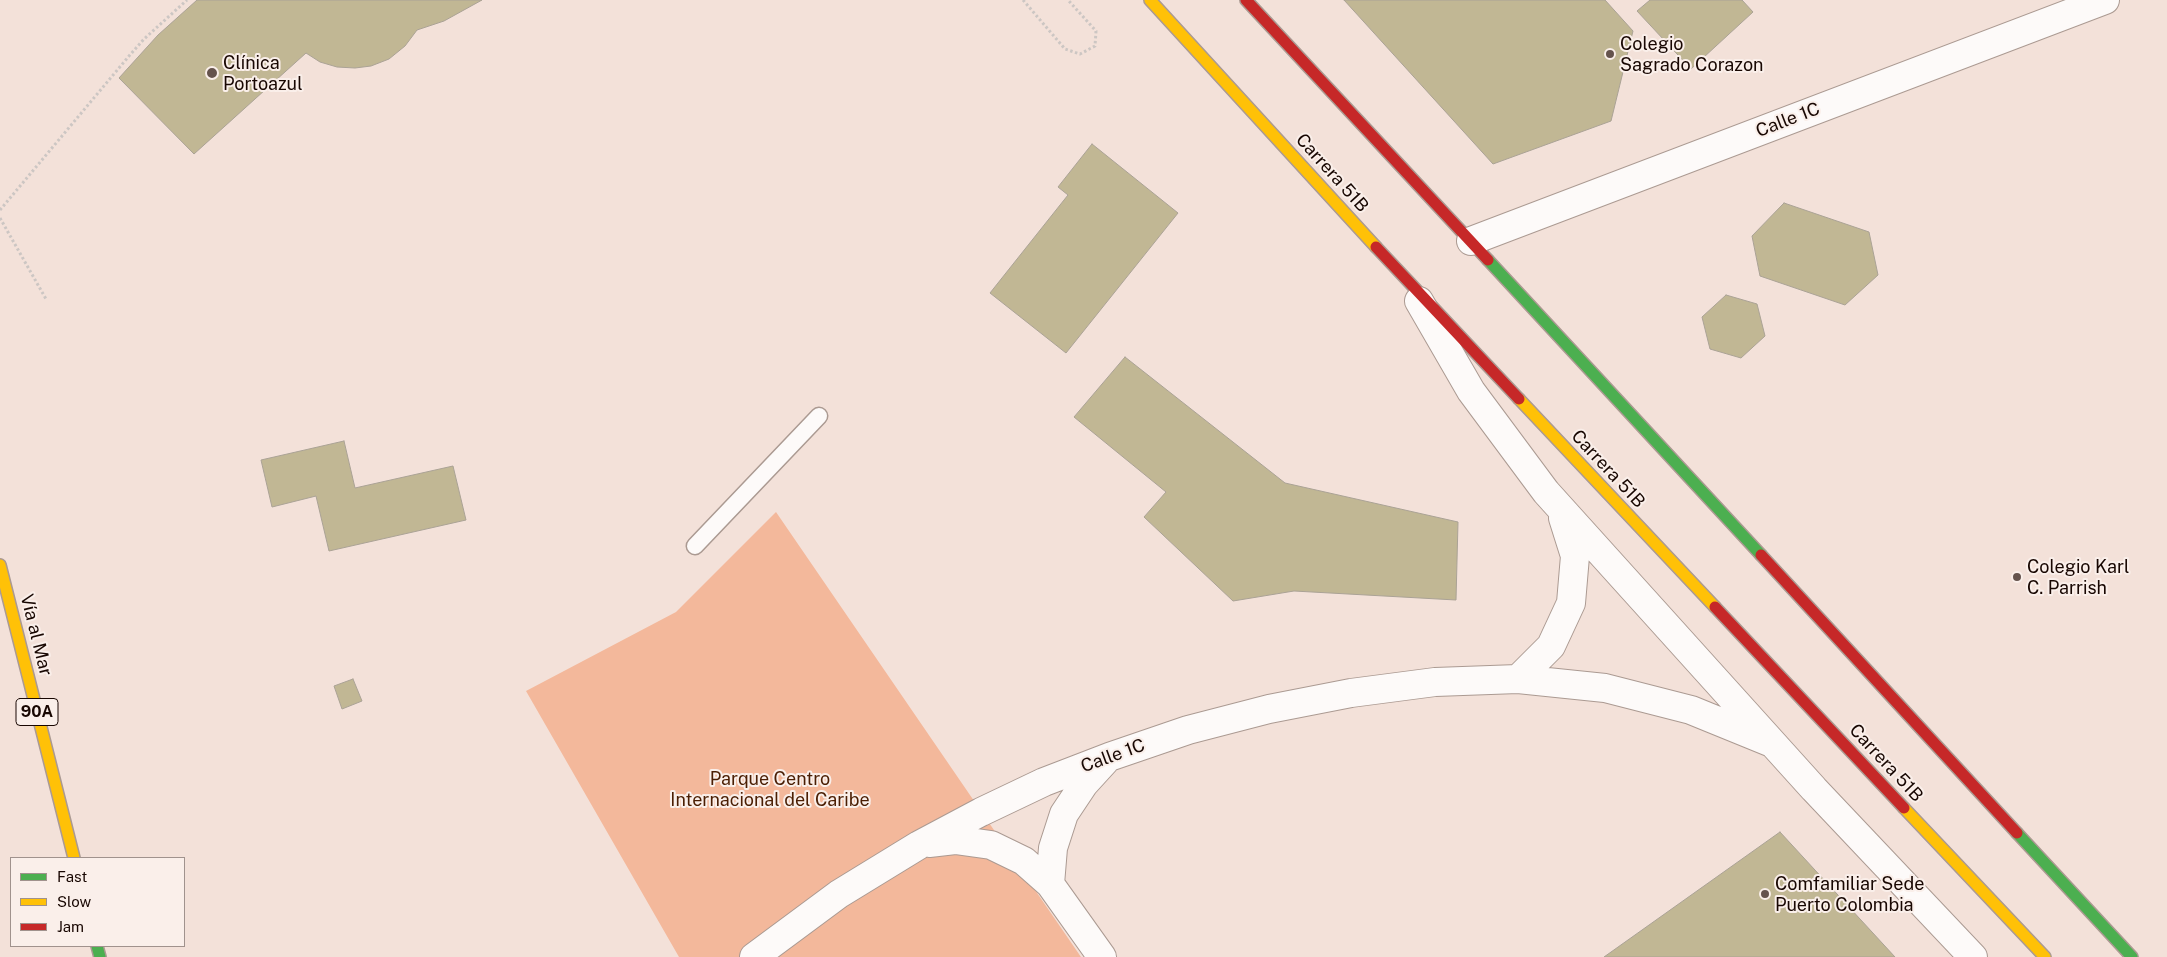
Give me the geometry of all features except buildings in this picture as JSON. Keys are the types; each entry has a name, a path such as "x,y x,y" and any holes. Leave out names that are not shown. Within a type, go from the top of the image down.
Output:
{"main road":[{"name":"Carrera 51B","path":"1150,0 1410,284 2045,957"},
{"path":"1246,0 2132,957"},
{"name":"Vía al Mar","path":"0,565 74,857"}],"street":[{"name":"Calle 1C","path":"1471,241 2105,0"},
{"path":"1410,284 1471,391 1561,511 1772,743 1973,957"},
{"path":"1518,679 1551,646 1571,603 1575,556 1561,511"},
{"name":"Calle 1C","path":"754,957 839,894 919,845 981,812 1044,782 1109,756 1188,730 1269,709 1351,693 1434,682 1518,679 1615,691 1691,710 1772,743"},
{"path":"1050,884 1053,848 1064,814 1084,784 1109,756"},
{"path":"919,845 955,840 991,845 1024,861 1050,884 1102,957"}],"lane":[{"path":"694,546 818,416"}],"path":[{"path":"0,210 134,50 187,0"},
{"path":"1022,0 1065,49 1080,54 1095,46 1096,31 1068,0"},
{"path":"0,218 46,299"}],"green space":[{"name":"Parque Centro Internacional del Caribe","path":"776,512 1081,957 679,957 526,691 676,612"}],"traffic: fast":[{"path":"1488,260 1761,555"},
{"path":"2017,833 2132,957"},
{"path":"97,947 100,957"}],"traffic: slow":[{"path":"1150,0 1376,247"},
{"path":"1519,399 1715,607"},
{"path":"0,565 74,857"},
{"path":"1904,808 2045,957"}],"traffic: jam":[{"path":"1246,0 1488,260"},
{"path":"1376,247 1519,399"},
{"path":"1761,555 2017,833"},
{"path":"1715,607 1904,808"}],"place":[{"name":"Colegio Sagrado Corazon","path":"1610,54"},
{"name":"Clínica Portoazul","path":"212,73"},
{"name":"Colegio Karl C. Parrish","path":"2017,577"},
{"name":"Comfamiliar Sede Puerto Colombia","path":"1765,894"}]}
